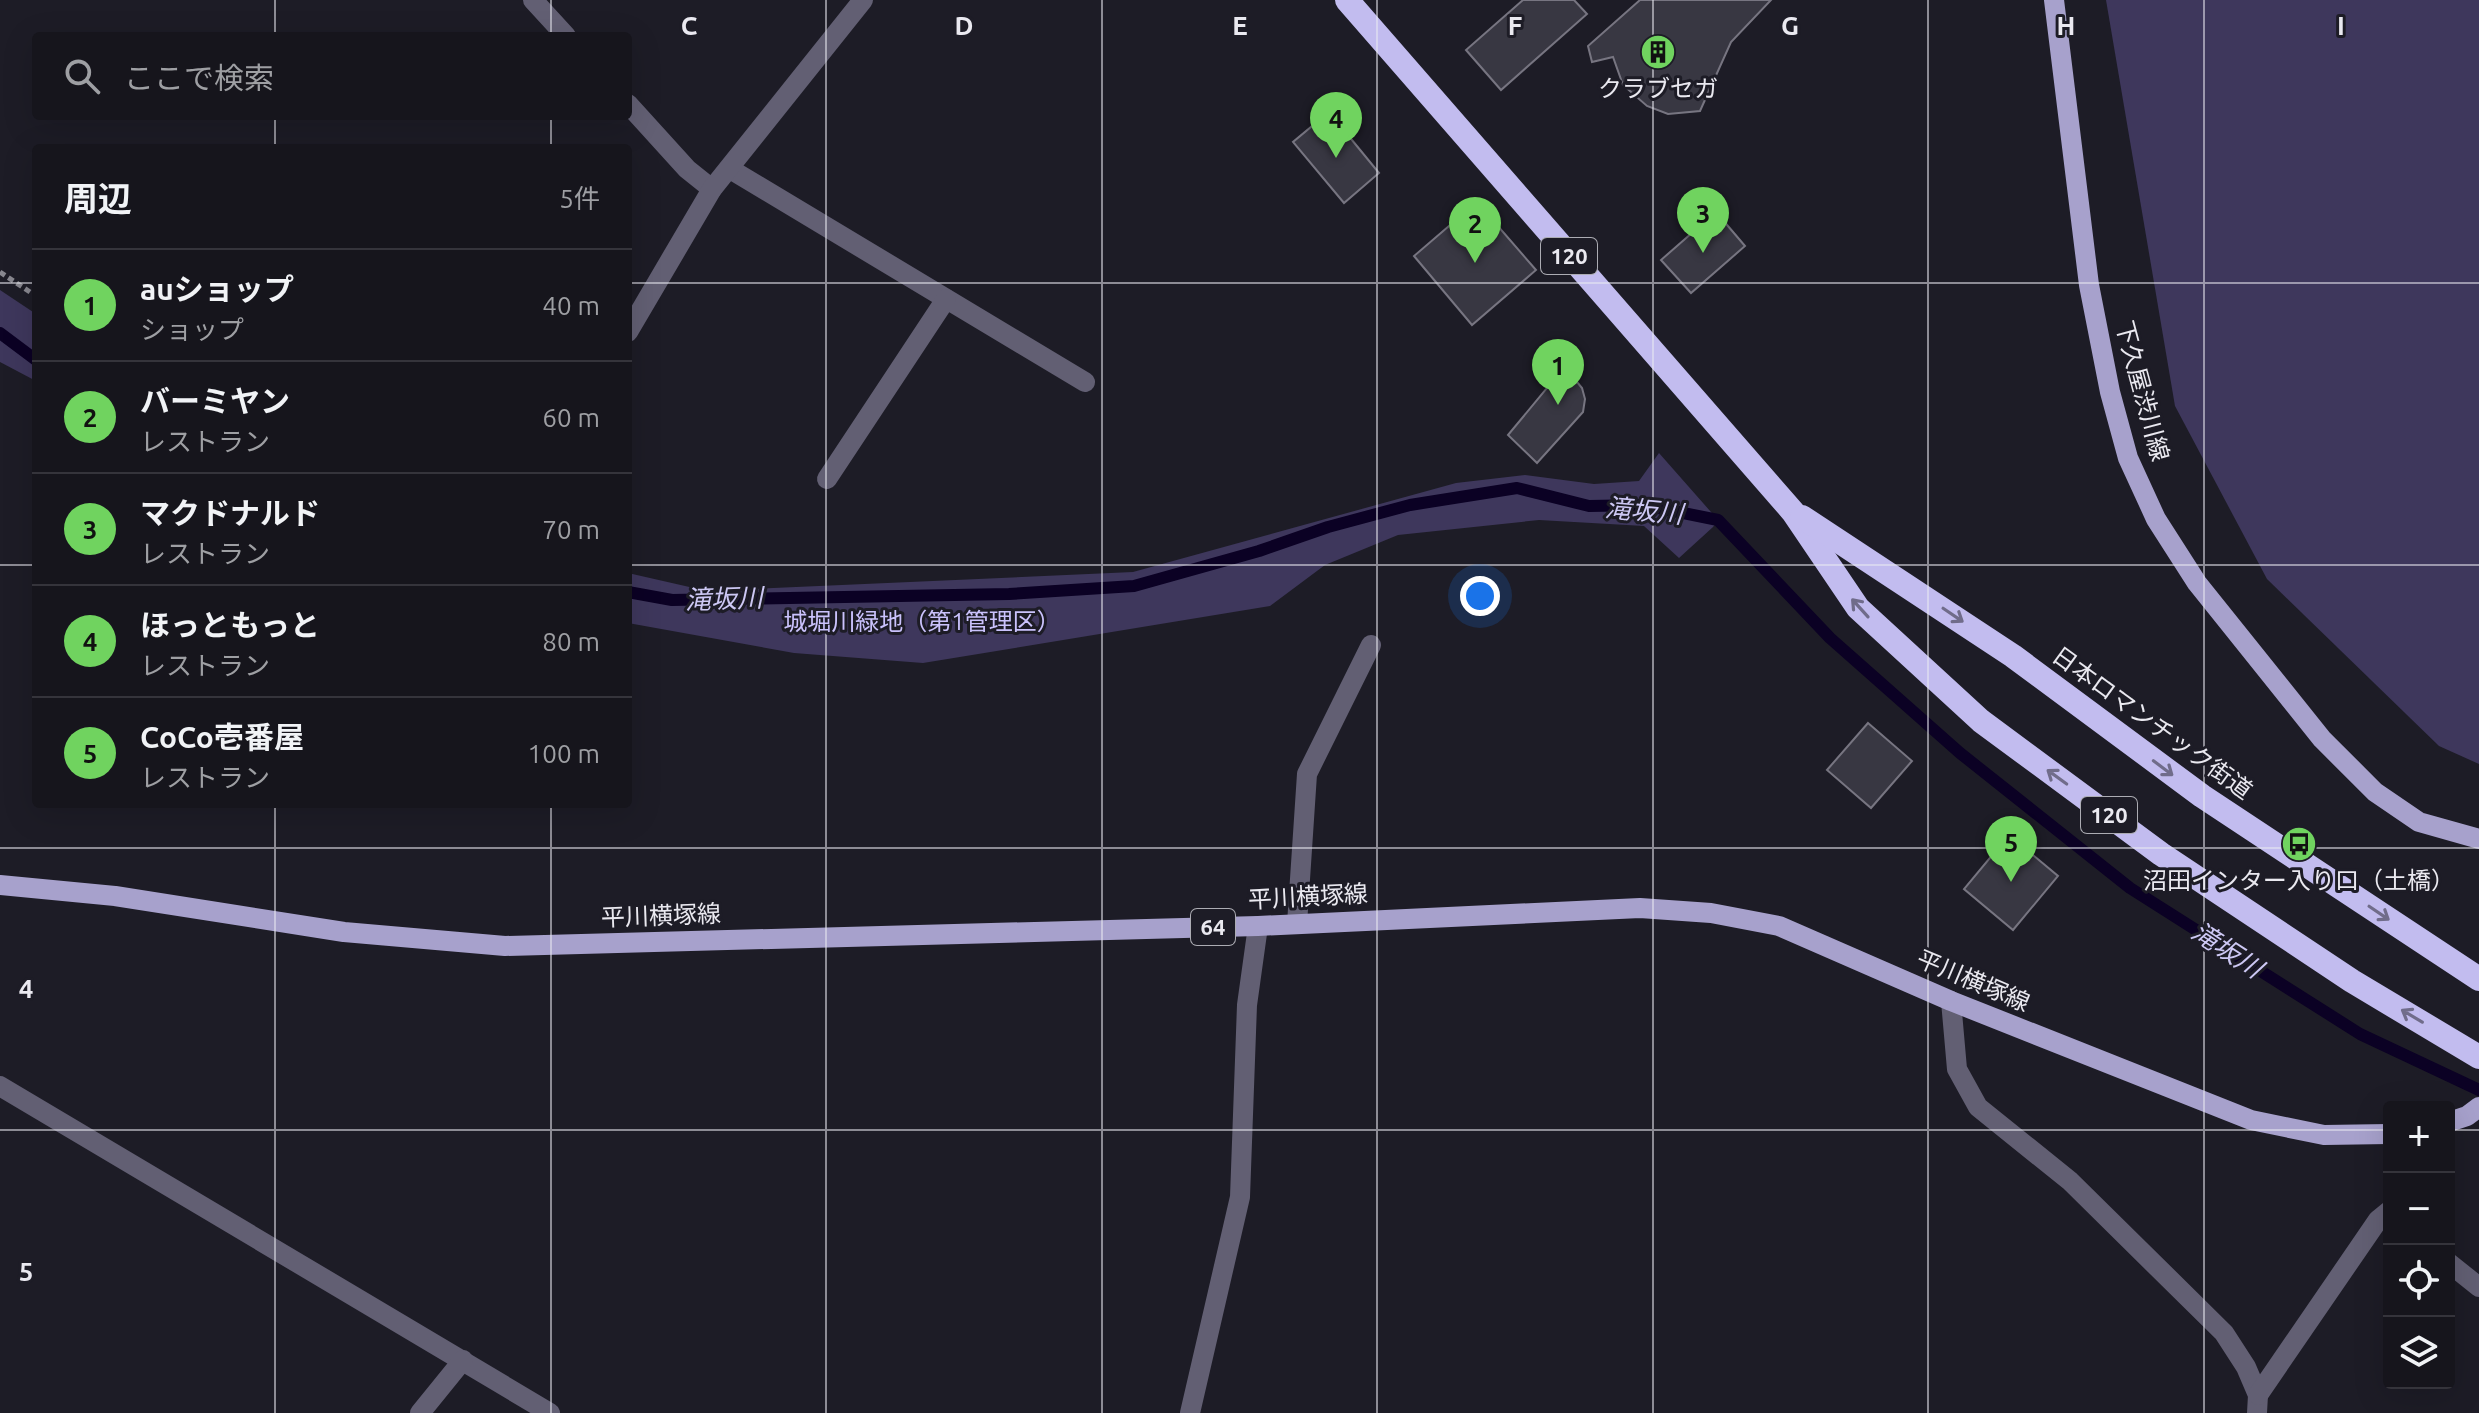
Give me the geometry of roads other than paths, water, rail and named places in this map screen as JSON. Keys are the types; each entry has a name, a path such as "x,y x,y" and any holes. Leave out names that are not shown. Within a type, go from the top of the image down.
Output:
{"highway":[{"name":"日本ロマンチック街道","path":"1347,0 1793,512 1858,608 1981,721 2161,854 2352,981 2479,1057"},
{"name":"日本ロマンチック街道","path":"1793,512 2013,656 2202,796 2479,979"}],"main road":[{"name":"下久屋渋川線","path":"2054,0 2089,285 2107,376 2128,458 2156,519 2197,583 2235,631 2322,739 2375,792 2419,822 2479,839"},
{"name":"平川横塚線","path":"0,885 115,896 344,932 505,946 1258,926 1640,908 1711,913 1779,926 1951,1001 2251,1120 2324,1135 2383,1134"},
{"path":"2455,1120 2479,1107"}],"street":[{"path":"533,0 562,32"},
{"path":"632,325 712,189 863,0"},
{"path":"632,108 687,169 712,189"},
{"path":"730,169 1085,382"},
{"path":"827,479 946,299"},
{"path":"1297,924 1307,774 1371,645"},
{"path":"1190,1413 1240,1197 1247,1005 1258,926"},
{"path":"1951,1001 1957,1069 1978,1107 2070,1181 2224,1333 2246,1367 2258,1404"},
{"path":"0,1086 550,1413"},
{"path":"2258,1404 2383,1216"},
{"path":"2455,1268 2479,1287"},
{"path":"420,1413 463,1360"}],"waterway":[{"name":"滝坂川","path":"0,333 32,357"},
{"name":"滝坂川","path":"632,593 672,600 1009,594 1134,586 1410,505 1517,488 1589,506 1644,505 1718,520 1830,638 1960,753 2130,888 2360,1034 2479,1090"}],"place":[{"name":"クラブセガ","path":"1658,52"},
{"name":"ほっともっと","path":"1336,158"},
{"name":"マクドナルド","path":"1703,253"},
{"name":"バーミヤン","path":"1475,263"},
{"name":"auショップ","path":"1558,405"},
{"name":"沼田インター入り口（土橋）","path":"2299,844"},
{"name":"CoCo壱番屋","path":"2011,882"}],"park label":[{"name":"城堀川緑地（第1管理区）","path":"922,622"}]}
